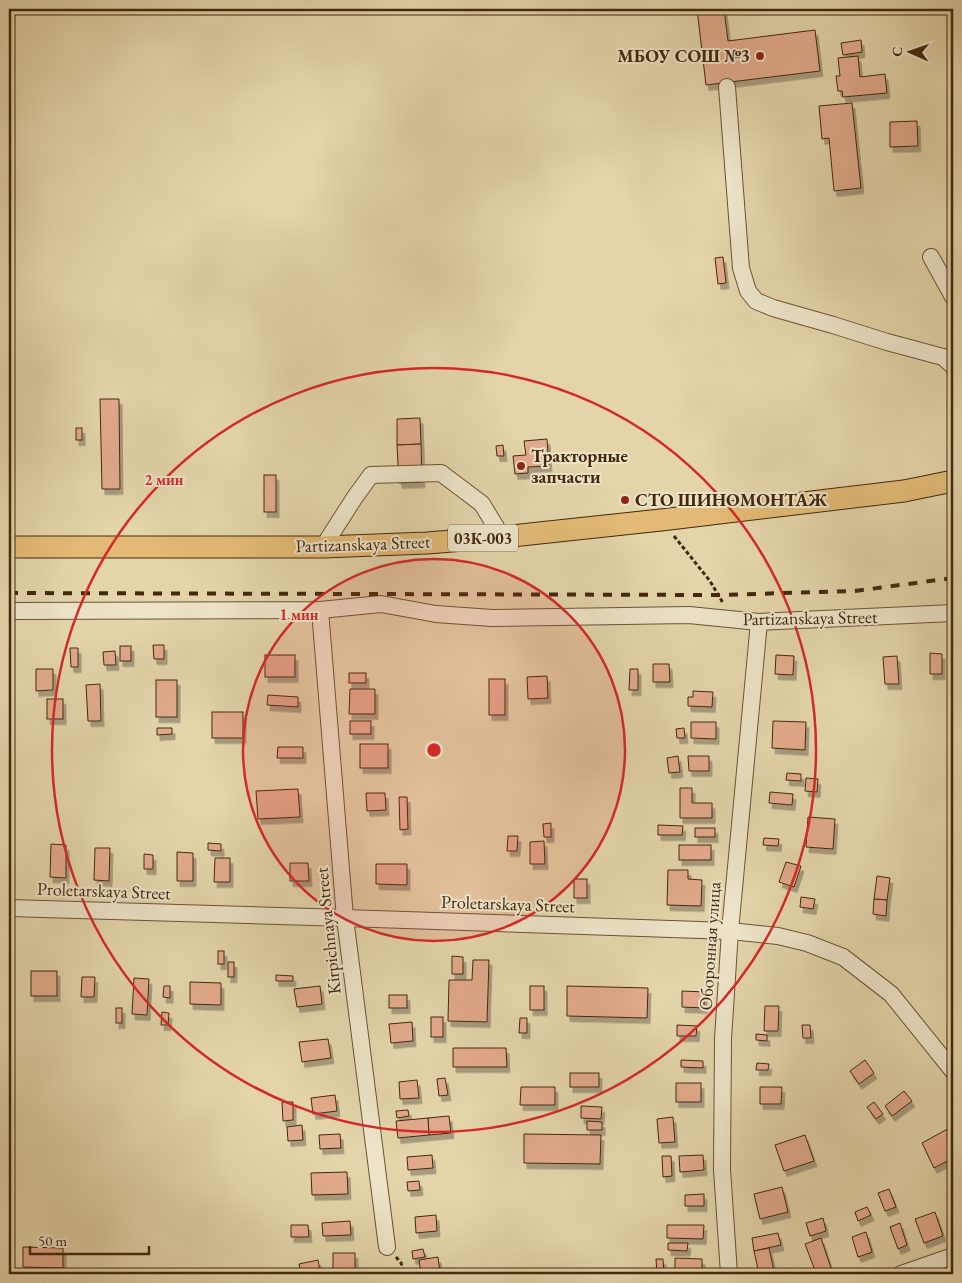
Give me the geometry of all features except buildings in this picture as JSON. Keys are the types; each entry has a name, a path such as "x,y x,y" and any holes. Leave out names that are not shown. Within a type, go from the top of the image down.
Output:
{"main road":[{"name":"Partizanskaya Street","path":"9,547 323,547 502,537 904,491 953,481"}],"street":[{"path":"727,87 741,268 748,290 756,301 773,308 833,324 886,342 943,358 953,366"},
{"path":"931,257 953,296"},
{"path":"323,547 354,497 372,475 441,473 482,504 502,537"},
{"name":"Partizanskaya Street","path":"9,611 320,610 381,604 436,614 492,618 689,615 759,622 953,614"},
{"name":"Kirpichnaya Street","path":"320,610 345,918 387,1247"},
{"name":"Оборонная улица","path":"729,1274 722,1159 723,1039 730,932 759,622"},
{"name":"Proletarskaya Street","path":"9,908 730,932 778,936 808,943 842,957 891,994 953,1072"},
{"path":"901,1274 953,1256"}],"path":[{"path":"660,520 710,581 734,619"}],"railway":[{"path":"9,593 718,595 855,591 953,578"}],"place":[{"name":"МБОУ СОШ №3","path":"760,56"},
{"name":"Тракторные запчасти","path":"521,466"},
{"name":"СТО ШИНОМОНТАЖ","path":"625,500"}]}
